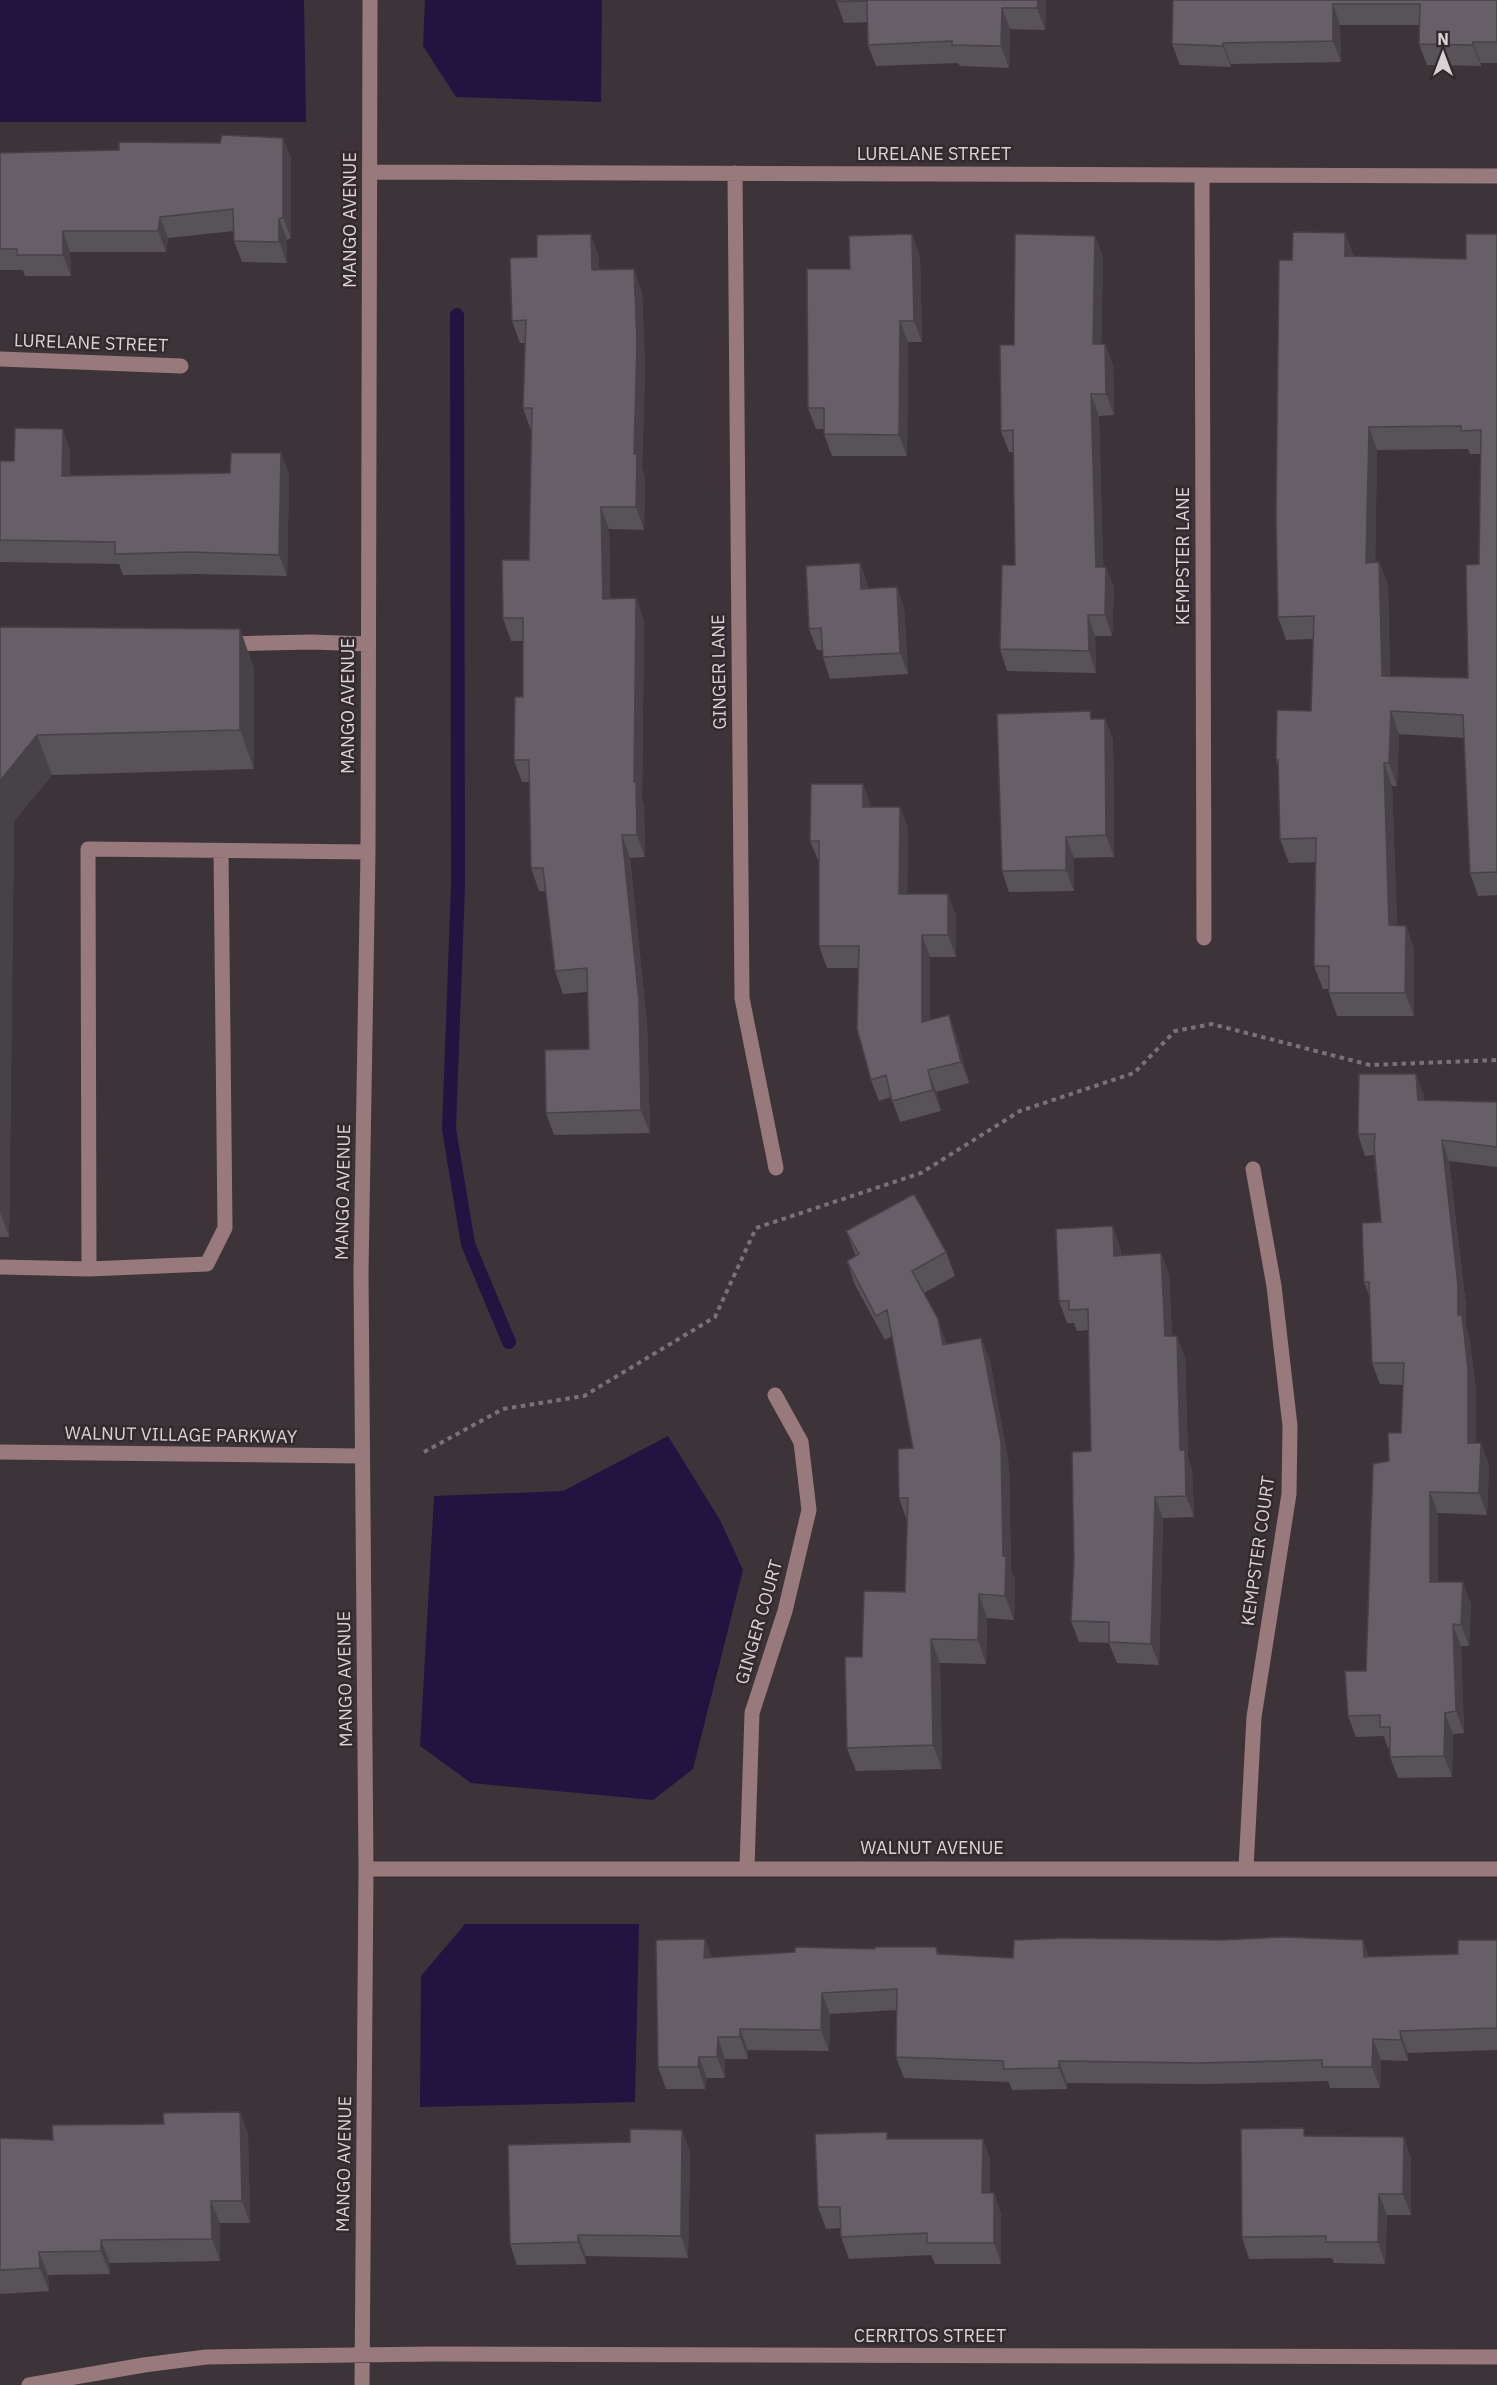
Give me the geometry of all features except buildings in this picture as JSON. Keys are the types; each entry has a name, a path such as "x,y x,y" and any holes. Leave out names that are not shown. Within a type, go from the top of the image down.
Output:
{"street":[{"name":"MANGO AVENUE","path":"362,2385 366,1869 361,1273 368,852 370,0"},
{"name":"LURELANE STREET","path":"370,172 1497,176"},
{"name":"GINGER LANE","path":"735,172 742,998 776,1168"},
{"name":"KEMPSTER LANE","path":"1202,175 1204,938"},
{"name":"LURELANE STREET","path":"0,359 181,366"},
{"path":"215,644 311,642 368,644"},
{"path":"88,1269 88,849 368,852"},
{"path":"0,1267 88,1269 207,1264 225,1228 221,851"},
{"name":"KEMPSTER COURT","path":"1246,1868 1254,1717 1290,1494 1290,1426 1274,1286 1253,1169"},
{"name":"GINGER COURT","path":"747,1868 752,1713 785,1611 808,1510 801,1442 775,1395"},
{"name":"WALNUT VILLAGE PARKWAY","path":"0,1452 362,1456"},
{"name":"WALNUT AVENUE","path":"366,1869 1497,1869"},
{"name":"CERRITOS STREET","path":"29,2385 206,2357 362,2355 1497,2357"}],"path":[{"path":"424,1452 503,1409 584,1396 715,1317 756,1228 921,1173 1020,1110 1134,1073 1175,1031 1212,1024 1370,1065 1497,1060"}],"shaded area":[{"path":"0,0 304,0 306,122 0,122"},
{"path":"425,0 602,0 601,102 456,97 423,46"},
{"path":"668,1436 720,1520 743,1570 693,1769 653,1800 471,1783 420,1746 434,1496 563,1491"},
{"path":"465,1924 639,1924 635,2102 420,2107 421,1976"}],"waterway":[{"path":"457,315 458,886 449,1129 468,1244 509,1342"}]}
